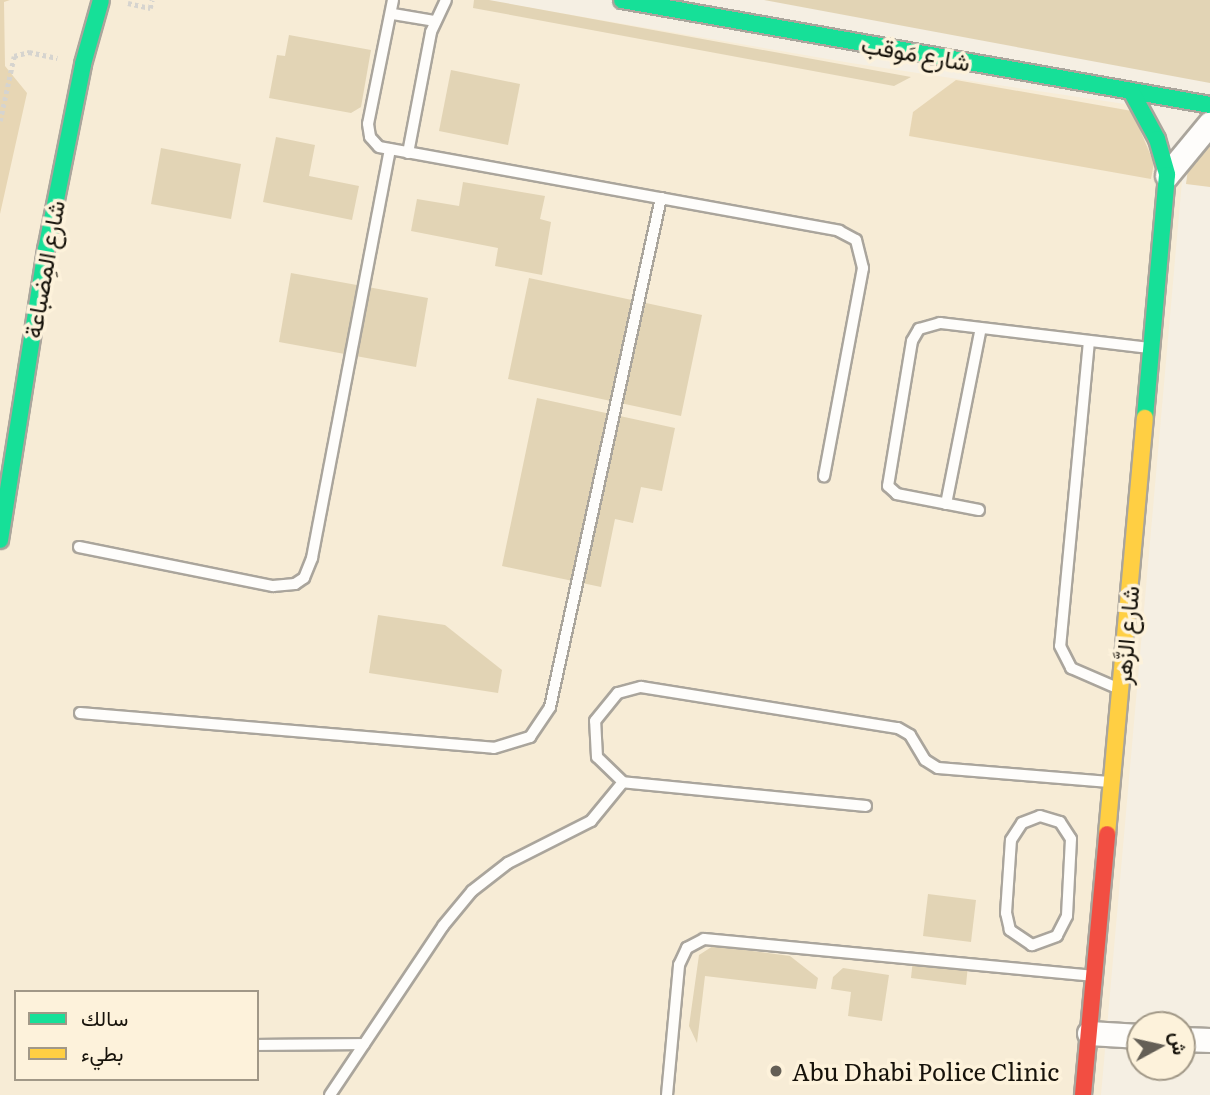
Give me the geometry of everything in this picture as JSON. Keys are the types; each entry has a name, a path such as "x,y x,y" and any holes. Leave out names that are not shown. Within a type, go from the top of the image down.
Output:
{"street":[{"name":"شارع المِضباعة","path":"0,540 30,340 83,64 102,0"},
{"name":"شارع مَوقب","path":"622,0 1210,105"},
{"name":"شارع الزَّهر","path":"1083,1095 1094,976 1083,918 1111,782 1167,174 1157,139 1132,91"},
{"path":"1167,174 1210,123"},
{"path":"1089,1032 1126,1035"}],"lane":[{"path":"393,0 393,14 368,124 370,136 385,148 839,231 856,240 862,248 863,268 824,476"},
{"path":"408,153 435,21 446,0"},
{"path":"393,14 435,21"},
{"path":"79,547 273,586 295,584 303,578 312,558 385,148"},
{"path":"80,713 494,748 530,737 550,706 661,198"},
{"path":"979,510 897,494 888,486 912,341 919,329 932,323 1151,348"},
{"path":"946,504 981,328"},
{"path":"1089,341 1060,646 1071,668 1120,689"},
{"path":"866,806 623,782 597,757 595,721 618,693 641,687 898,728 910,735 925,760 938,768 1111,782"},
{"path":"330,1095 472,891 508,863 590,821 623,782"},
{"path":"1030,818 1060,822 1071,839 1083,918 1057,936 1032,945 1016,937 1007,922 1011,840 1030,818"},
{"path":"667,1095 679,965 687,948 704,939 1094,976"},
{"path":"259,1045 364,1044"}],"path":[{"path":"124,3 150,8 152,0"},
{"path":"0,117 10,63 21,52 83,64"}],"shaded area":[{"path":"0,0 484,0 851,63 1125,104 1182,181 1101,1095 0,1095"},
{"path":"0,0 10,0 4,2 5,66 27,93 0,214"},
{"path":"474,0 489,0 911,77 894,86 473,8"},
{"path":"764,0 1210,0 1210,83"},
{"path":"289,35 371,50 361,107 351,113 269,98 277,55 285,56"},
{"path":"451,70 520,84 508,145 439,131"},
{"path":"956,80 1132,111 1154,163 1151,179 909,136 913,112"},
{"path":"276,137 315,145 309,176 359,186 352,220 263,202"},
{"path":"1210,139 1210,187 1186,184 1188,169"},
{"path":"161,148 241,164 231,219 151,204"},
{"path":"463,182 545,196 540,219 551,222 542,275 495,266 498,248 411,231 417,199 459,206"},
{"path":"291,273 428,298 416,367 279,342"},
{"path":"529,278 702,315 681,416 508,379"},
{"path":"537,398 675,428 662,491 641,487 633,523 615,519 601,587 502,566"},
{"path":"378,615 445,625 502,670 498,693 369,673"},
{"path":"928,894 976,900 971,942 923,936"},
{"path":"713,946 790,956 818,978 816,989 705,976 697,1043 689,1026 699,955"},
{"path":"913,959 968,965 966,985 911,978"},
{"path":"843,968 889,975 882,1021 848,1016 851,992 831,989 833,977"}],"traffic: fast":[{"path":"0,540 46,250 83,64 101,0"},
{"path":"622,0 1210,105"},
{"path":"1131,91 1157,139 1167,175 1145,418"}],"traffic: slow":[{"path":"1107,834 1145,418"}],"traffic: jam":[{"path":"1083,1095 1107,834"}],"place":[{"name":"Abu Dhabi Police Clinic","path":"776,1071"}]}
